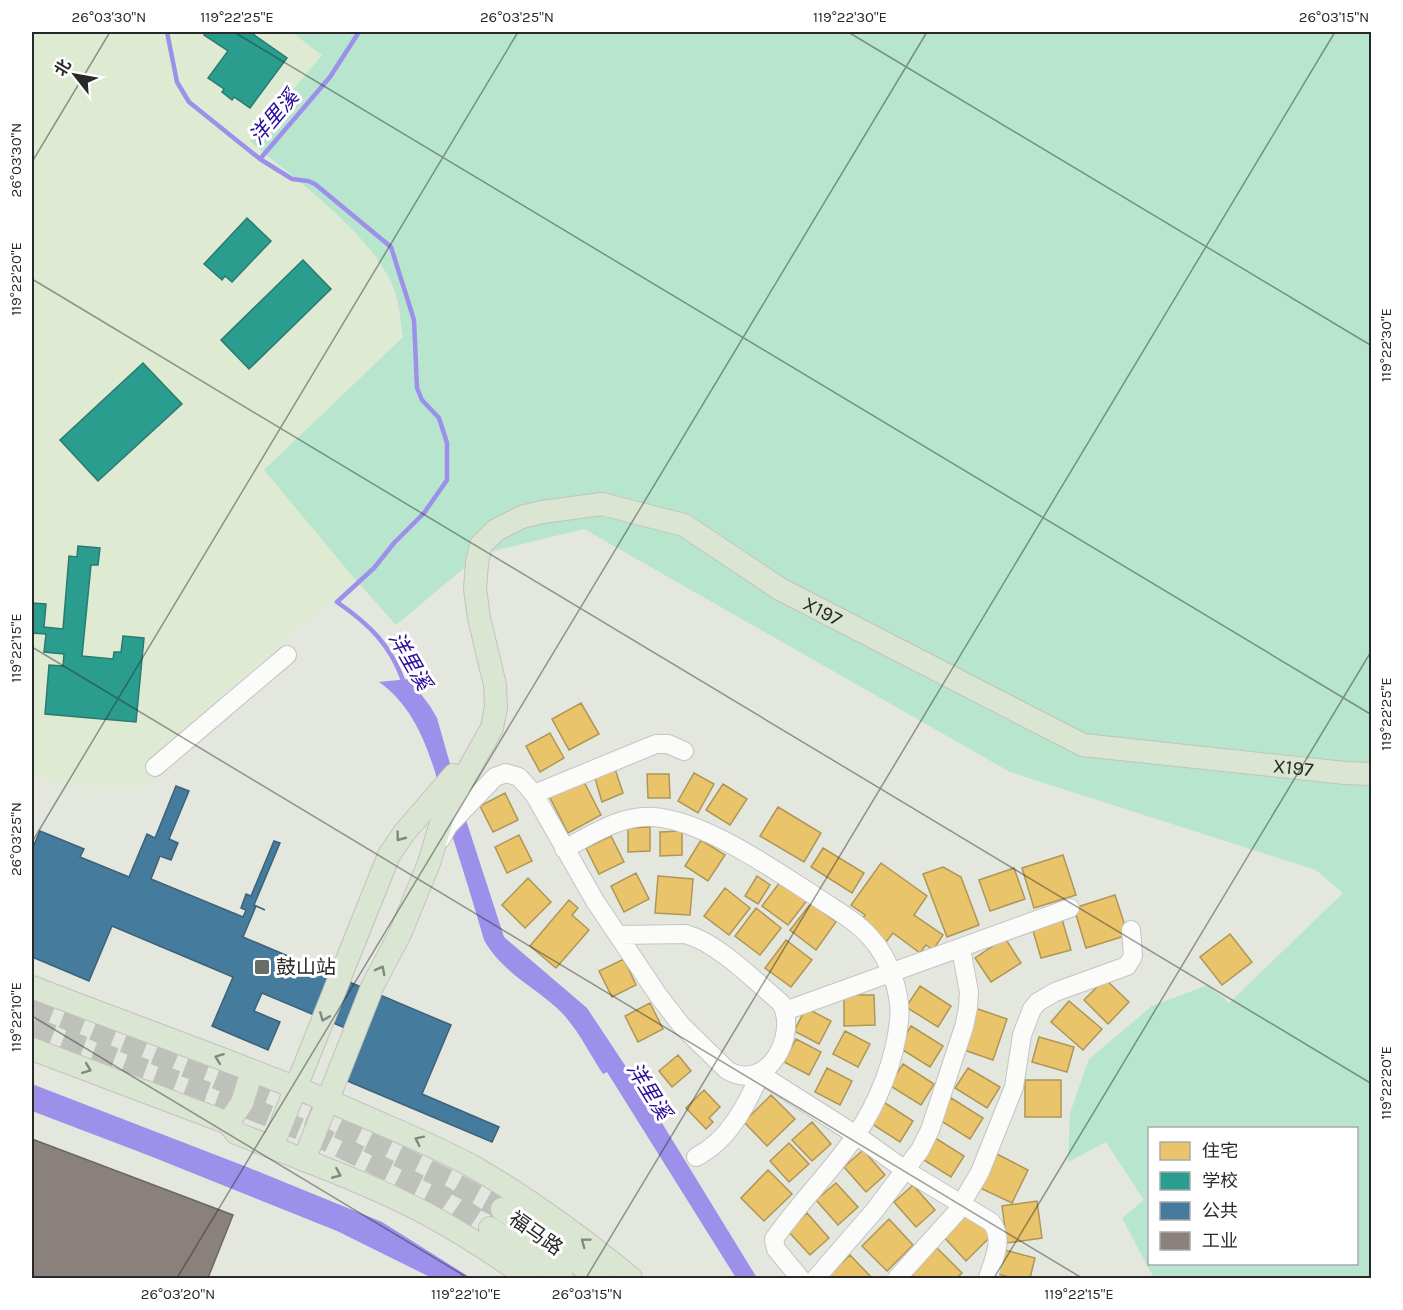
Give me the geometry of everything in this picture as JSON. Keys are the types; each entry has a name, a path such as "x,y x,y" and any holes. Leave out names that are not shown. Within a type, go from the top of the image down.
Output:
{"main road":[{"name":"X197","path":"443,810 464,770 484,744 495,717 496,696 476,602 475,577 481,545 496,530 522,517 602,504 684,525 780,589 1083,745 1371,774"},
{"path":"304,1160 373,985 400,934 429,863 443,810"},
{"path":"272,1148 389,855 396,843 443,810"},
{"path":"32,987 296,1087 413,1137 471,1166 544,1211 631,1278"},
{"path":"32,1049 228,1123 236,1133 427,1214 528,1278"},
{"path":"228,1123 242,1103 252,1071"},
{"name":"福马路","path":"502,1209 599,1278"},
{"name":"福马路","path":"490,1228 562,1278"}],"street":[{"path":"155,767 287,655"},
{"path":"534,794 656,744 668,744 684,752"},
{"path":"443,810 472,800 495,777 506,773 519,777 534,794 564,849 618,934 658,995 681,1025 727,1070 743,1077 760,1074 856,1135 905,1170 986,1218 995,1227 998,1240 988,1278"},
{"path":"564,849 626,820 650,817 691,825 731,845 794,882 849,918 872,938 879,950 890,974 899,1003 897,1034 882,1086 856,1135 774,1239 776,1250 800,1278"},
{"path":"785,1011 1070,908"},
{"path":"897,1278 963,1204 980,1172 1014,1087 1022,1035 1032,1009 1038,1002 1055,992 1127,966 1133,956 1131,930"},
{"path":"618,934 696,936 721,952 781,1003 785,1011 786,1029 775,1060 760,1074 745,1104 722,1137 712,1147 696,1157"},
{"path":"816,1278 875,1210 905,1170 930,1130 964,1027 969,992 961,949"}],"shaded area":[{"path":"32,32 291,32 322,55 250,141 329,208 373,252 392,284 403,336 264,470 355,579 150,758 161,775 143,785 123,788 102,788 32,777"},
{"path":"291,32 1371,32 1371,1278 1154,1278 1122,1218 1144,1200 1106,1142 1068,1162 1070,1113 1089,1059 1152,1006 1208,985 1229,1003 1343,893 1316,870 1010,772 584,529 481,554 396,625 264,470 403,337 394,288 379,261 346,223 250,141 322,55"},
{"path":"409,679 437,718 466,820 504,937 587,1008 646,1097 757,1278 736,1278 607,1072 603,1074 571,1024 558,1009 499,961 484,940 428,751 409,713 379,682"},
{"path":"32,1084 382,1222 471,1278 432,1278 337,1231 32,1111"}],"building: 住宅":[{"path":"581,703 599,734 569,750 552,719"},
{"path":"550,733 564,758 540,772 526,746"},
{"path":"614,766 623,793 602,802 594,775"},
{"path":"694,773 714,784 698,813 678,801"},
{"path":"647,774 669,774 670,798 648,798"},
{"path":"581,776 601,815 568,833 548,794"},
{"path":"723,784 747,799 730,825 706,810"},
{"path":"505,793 518,820 493,832 480,806"},
{"path":"778,807 821,833 804,862 760,836"},
{"path":"650,827 650,851 628,852 628,828"},
{"path":"682,831 682,855 660,856 660,832"},
{"path":"519,835 532,861 507,873 495,847"},
{"path":"611,836 624,862 599,874 586,848"},
{"path":"701,840 725,855 708,881 685,866"},
{"path":"823,848 864,873 852,893 811,867"},
{"path":"1063,855 1076,895 1034,908 1022,868"},
{"path":"881,863 927,896 914,915 943,935 933,950 926,945 920,953 893,933 886,942 860,923 865,915 851,905"},
{"path":"943,867 961,877 979,925 947,937 923,874"},
{"path":"1014,868 1025,899 990,911 979,880"},
{"path":"636,873 649,899 624,912 611,886"},
{"path":"658,876 693,879 690,915 655,913"},
{"path":"757,876 770,885 758,904 745,896"},
{"path":"528,878 551,902 525,928 502,905"},
{"path":"783,878 809,898 788,925 762,906"},
{"path":"725,888 750,908 729,935 704,916"},
{"path":"1115,895 1128,935 1086,948 1074,908"},
{"path":"569,900 578,908 572,915 589,930 556,968 530,946"},
{"path":"811,903 836,922 816,950 790,930"},
{"path":"756,908 781,928 760,955 735,936"},
{"path":"1062,919 1071,950 1041,958 1032,927"},
{"path":"1230,934 1252,962 1222,985 1200,957"},
{"path":"1005,938 1021,963 991,982 975,958"},
{"path":"786,940 812,960 791,987 765,968"},
{"path":"624,959 636,985 612,997 599,971"},
{"path":"1105,979 1129,1002 1108,1024 1084,1000"},
{"path":"920,986 951,1006 938,1027 906,1007"},
{"path":"844,995 874,995 875,1025 844,1026"},
{"path":"1069,1001 1102,1029 1083,1050 1051,1022"},
{"path":"650,1003 663,1029 638,1042 625,1016"},
{"path":"806,1008 831,1021 819,1044 794,1031"},
{"path":"975,1008 1007,1019 993,1060 961,1049"},
{"path":"911,1026 943,1046 930,1067 898,1047"},
{"path":"845,1031 870,1044 858,1067 833,1054"},
{"path":"1039,1037 1074,1047 1067,1072 1032,1062"},
{"path":"796,1039 821,1052 809,1075 784,1062"},
{"path":"678,1055 691,1071 672,1087 659,1071"},
{"path":"903,1064 934,1084 921,1105 889,1085"},
{"path":"827,1068 852,1081 840,1105 815,1092"},
{"path":"968,1068 1000,1087 987,1108 955,1088"},
{"path":"1025,1080 1061,1080 1061,1117 1025,1117"},
{"path":"704,1090 720,1107 709,1118 713,1122 706,1129 686,1108"},
{"path":"771,1095 795,1119 767,1146 744,1122"},
{"path":"951,1098 983,1118 970,1139 938,1119"},
{"path":"882,1101 913,1121 900,1142 869,1122"},
{"path":"812,1122 831,1144 812,1161 792,1140"},
{"path":"932,1136 964,1156 951,1177 919,1157"},
{"path":"789,1143 809,1164 789,1182 770,1161"},
{"path":"863,1150 885,1175 866,1192 844,1167"},
{"path":"997,1154 1028,1170 1012,1203 980,1188"},
{"path":"768,1170 792,1194 764,1221 741,1198"},
{"path":"836,1183 858,1207 838,1225 816,1200"},
{"path":"913,1185 935,1210 916,1227 894,1202"},
{"path":"1037,1201 1042,1238 1007,1243 1002,1206"},
{"path":"968,1209 993,1234 966,1261 942,1235"},
{"path":"807,1213 829,1238 810,1255 788,1231"},
{"path":"889,1219 913,1245 887,1271 862,1246"},
{"path":"937,1248 962,1273 957,1278 915,1278 911,1274"},
{"path":"1001,1249 1035,1258 1030,1278 1013,1278 994,1273"},
{"path":"850,1255 872,1278 826,1278"}],"building: 学校":[{"path":"206,32 250,32 287,58 250,108 234,97 232,100 222,92 224,89 208,78 228,51 204,35"},
{"path":"247,218 271,241 232,282 225,276 222,280 204,264"},
{"path":"303,260 331,289 249,369 221,340"},
{"path":"143,363 182,404 98,481 60,440"},
{"path":"78,546 100,548 98,565 91,565 82,656 113,659 114,652 121,652 123,636 144,638 136,722 45,714 49,665 63,666 64,654 44,652 46,634 32,633 32,603 46,604 44,627 63,629 69,556 77,557"}],"building: 公共":[{"name":"鼓山站","path":"176,786 189,791 169,839 178,843 171,860 160,856 151,879 243,917 246,910 241,908 246,894 251,896 274,841 280,843 254,905 265,910 256,906 243,937 451,1025 422,1094 499,1127 492,1142 338,1077 357,1033 262,993 254,1011 280,1022 268,1050 212,1026 233,977 112,926 89,981 32,957 32,849 40,831 84,849 80,857 129,877 147,834 155,838"}],"building: 工业":[{"path":"32,1139 233,1215 208,1278 32,1278"}],"waterway":[{"path":"167,32 177,82 189,102 260,159"},
{"name":"洋里溪","path":"359,32 330,77 260,159 292,179 315,184 391,247 414,320 417,388 422,400 439,418 447,443 447,480 424,513 394,543 374,568 337,602 378,636 393,657 404,683"}],"tunnel":[{"path":"32,1005 334,1125 502,1209"},
{"path":"32,1028 259,1112 326,1140 445,1198 490,1228"}],"place":[{"name":"鼓山站","path":"262,967"}]}
